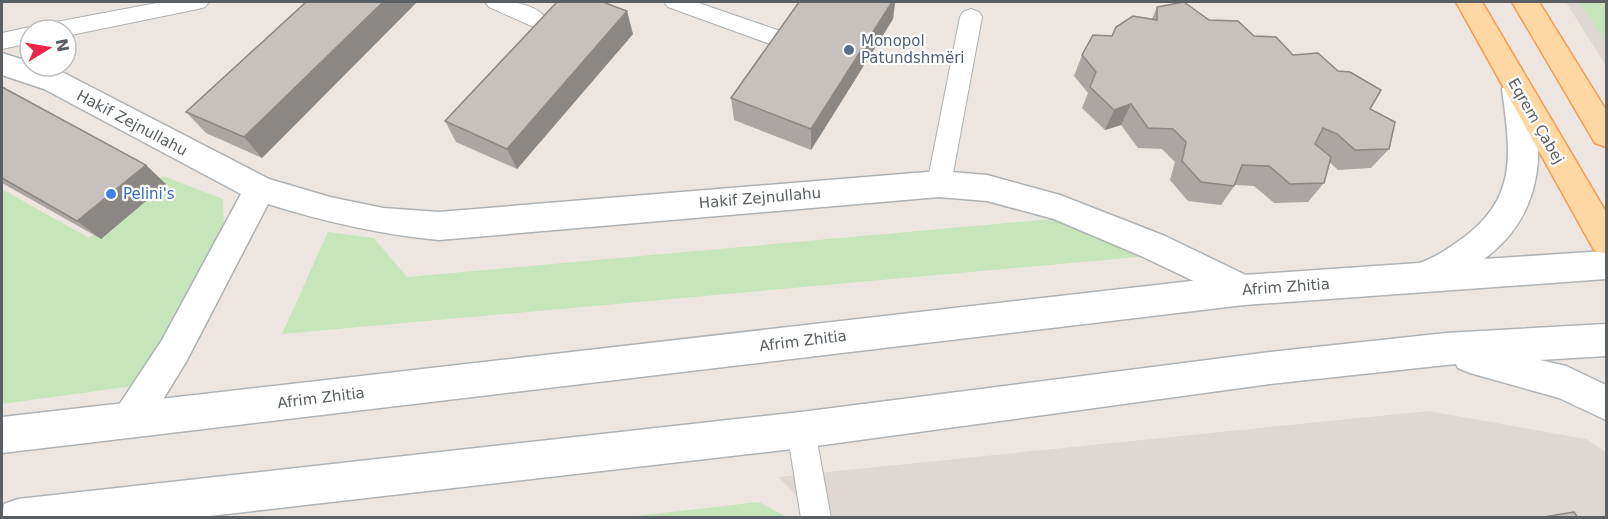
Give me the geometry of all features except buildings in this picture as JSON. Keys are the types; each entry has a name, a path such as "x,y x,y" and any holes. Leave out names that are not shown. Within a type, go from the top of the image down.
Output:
{"main road":[{"name":"Eqrem Çabej","path":"1469,2 1517,89 1606,240"},
{"path":"1526,2 1606,135"},
{"name":"Hakif Zejnullahu","path":"2,64 54,81 260,189 330,210 383,222 440,226 939,184 987,188 1060,208 1153,246 1244,290"},
{"path":"1415,279 1441,271 1476,248 1511,213 1525,165 1524,137 1517,89"},
{"path":"1578,89 1606,122"},
{"path":"130,420 174,351 260,189"},
{"name":"Afrim Zhitia","path":"2,435 1244,290 1606,265"},
{"path":"18,518 801,430 1270,368 1446,349 1606,340"},
{"path":"1446,349 1566,383 1606,403"}],"lane":[{"path":"78,26 198,2"},
{"path":"496,2 536,20"},
{"path":"675,2 781,40"},
{"path":"939,184 971,17"},
{"path":"2,41 18,38"},
{"path":"801,430 816,518"}],"shaded area":[{"path":"1566,2 1606,2 1606,66"},
{"path":"1428,411 1586,439 1606,452 1606,517 809,517 806,505 778,477"}],"green space":[{"path":"1579,2 1606,2 1606,42"},
{"path":"163,176 223,199 225,258 155,383 2,404 2,189 89,238"},
{"path":"1052,219 1106,232 1150,256 282,334 328,232 374,238 407,277"},
{"path":"759,502 787,517 627,517"}],"place":[{"name":"Monopol Patundshmëri","path":"849,50"},
{"name":"Pelini's","path":"111,194"}]}
